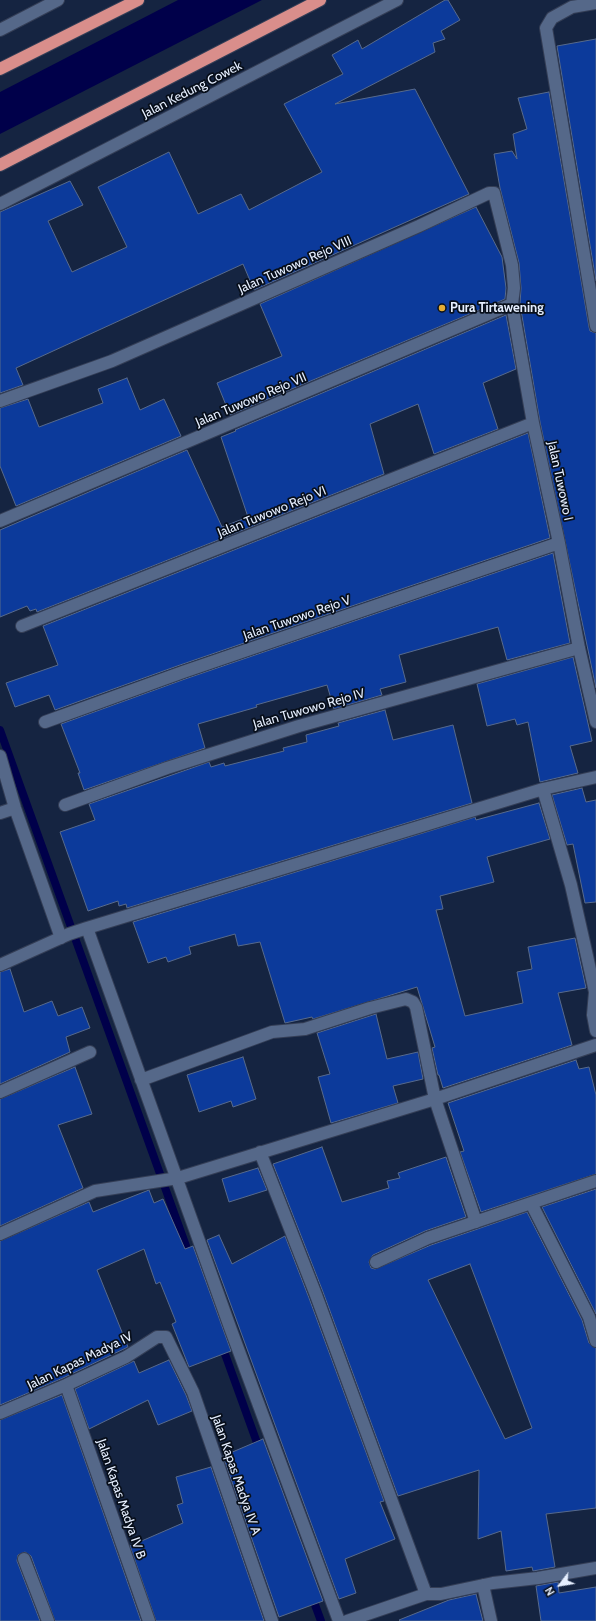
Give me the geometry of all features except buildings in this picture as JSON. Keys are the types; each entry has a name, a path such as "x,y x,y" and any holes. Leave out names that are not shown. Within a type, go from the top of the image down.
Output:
{"highway":[{"path":"0,69 138,0"},
{"name":"Jalan Kedung Cowek","path":"0,165 320,0"}],"street":[{"path":"0,30 58,0"},
{"name":"Jalan Kedung Cowek","path":"0,204 396,0"},
{"path":"596,3 572,7 552,18 546,28 596,326"},
{"name":"Jalan Tuwowo Rejo VIII","path":"0,401 112,360 418,226 491,192 496,196 512,265 514,288 512,304"},
{"name":"Jalan Tuwowo I","path":"512,304 533,423 559,543 578,648 590,669 596,722"},
{"name":"Jalan Tuwowo Rejo VII","path":"0,522 512,304"},
{"name":"Jalan Tuwowo Rejo VI","path":"22,626 533,423"},
{"name":"Jalan Tuwowo Rejo V","path":"45,722 183,672 559,543"},
{"name":"Jalan Tuwowo Rejo IV","path":"65,805 167,768 299,726 578,648"},
{"path":"0,756 16,808 65,936"},
{"path":"0,965 84,929 543,789 596,778"},
{"path":"543,789 571,886 595,992 596,1031"},
{"path":"0,813 16,808"},
{"path":"84,929 141,1080 175,1178 339,1621"},
{"path":"141,1080 272,1032 305,1029 370,1008 406,999 413,1002 416,1007 436,1099 476,1222"},
{"path":"0,1234 95,1191 175,1178 436,1099 596,1045"},
{"path":"0,1092 90,1052"},
{"path":"260,1152 316,1295 426,1594"},
{"path":"376,1262 428,1238 596,1181"},
{"path":"531,1203 589,1317 596,1341"},
{"name":"Jalan Kapas Madya IV","path":"0,1413 66,1386 126,1357 157,1337 166,1337 169,1340"},
{"name":"Jalan Kapas Madya IV A","path":"169,1340 193,1392 272,1621"},
{"name":"Jalan Kapas Madya IV B","path":"66,1386 149,1621"},
{"path":"24,1559 48,1621"},
{"path":"347,1621 426,1594 441,1594 483,1585 596,1568"},
{"path":"483,1585 491,1621"}],"shaded area":[{"path":"178,0 262,0 0,134 0,92"}],"waterway":[{"path":"0,730 190,1257"},
{"path":"221,1343 260,1451"},
{"path":"311,1594 321,1621"}],"place":[{"name":"Pura Tirtawening","path":"442,308"}]}
